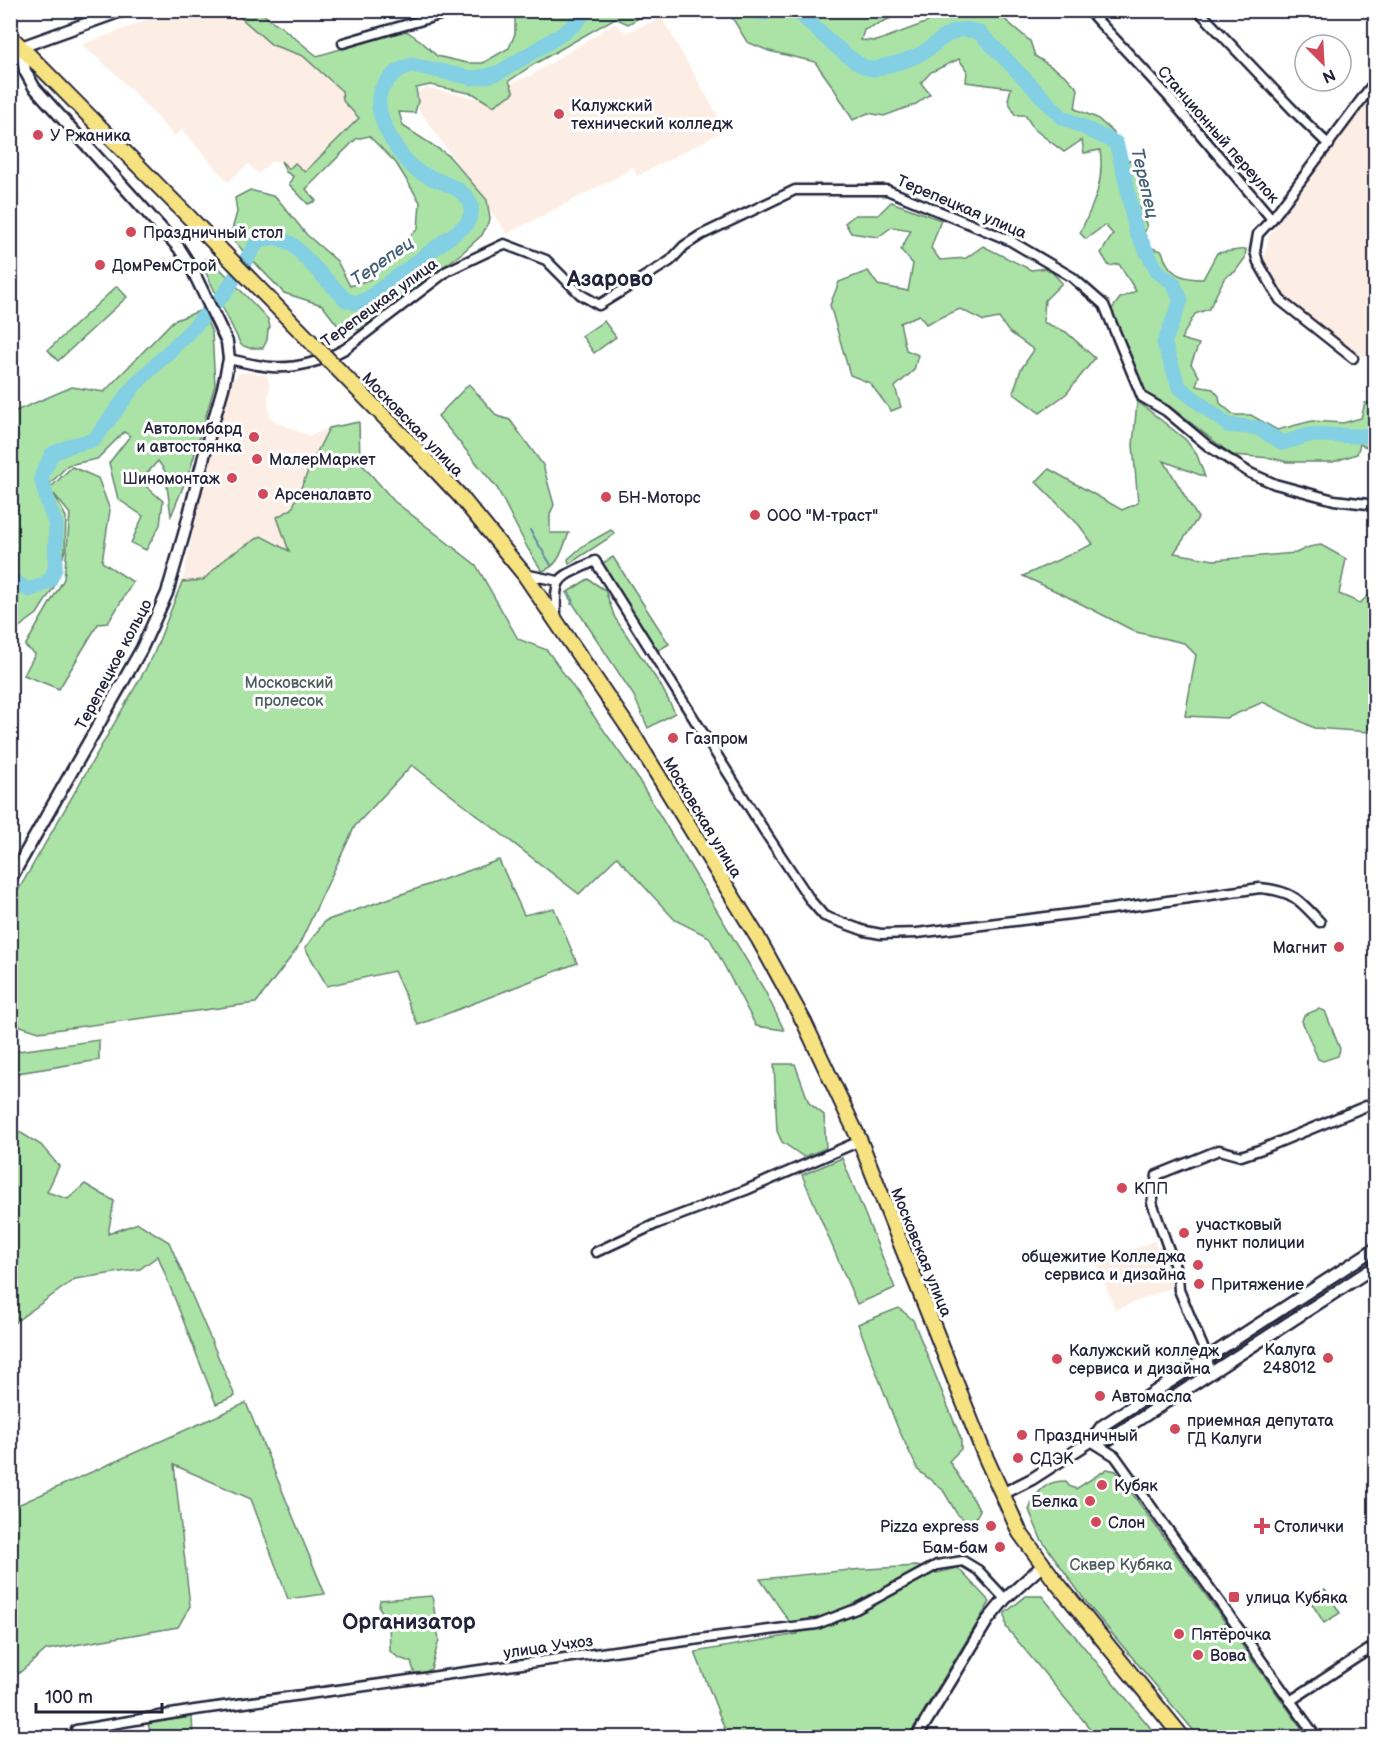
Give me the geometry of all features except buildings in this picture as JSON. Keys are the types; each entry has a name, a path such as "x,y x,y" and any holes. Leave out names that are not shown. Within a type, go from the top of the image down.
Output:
{"main road":[{"name":"Московская улица","path":"16,41 404,437 460,496 524,574 632,733 758,938 804,1022 860,1141 985,1456 1020,1533 1043,1565 1183,1737"}],"street":[{"path":"16,41 124,10"},
{"path":"343,43 457,10"},
{"name":"Станционный переулок","path":"1089,10 1167,94 1272,219 1258,234 1255,251 1258,262 1280,300 1353,358"},
{"path":"1198,10 1329,145"},
{"name":"Терепецкое кольцо","path":"10,880 141,650 167,593 229,359 227,342 179,248 33,87 24,71 16,41"},
{"path":"1272,219 1376,80"},
{"name":"Терепецкая улица","path":"229,359 274,368 327,359 345,349 447,271 504,243 546,260 580,294 599,305 670,261 684,246 701,235 795,190 887,190 1009,240 1072,277 1104,305 1142,397 1166,411 1208,446 1250,473 1275,484 1334,500 1376,505"},
{"path":"556,621 558,581 563,576 595,561 767,835 824,916 865,931 881,934 917,933 1260,888 1279,890 1292,895 1320,922"},
{"path":"524,574 558,581"},
{"path":"1210,1373 1207,1357 1179,1290 1178,1275 1152,1203 1156,1175 1219,1150 1240,1156 1262,1149 1376,1102"},
{"path":"596,1252 656,1224 746,1190 860,1141"},
{"path":"1002,1494 1032,1479 1092,1441 1102,1426 1376,1248"},
{"path":"1092,1441 1109,1439 1376,1266"},
{"path":"1092,1441 1115,1456 1317,1737"},
{"name":"улица Учхоз","path":"77,1737 76,1730 195,1710 817,1624 856,1610 937,1565 963,1561 978,1570 1005,1599"},
{"path":"916,1737 987,1621 1005,1599 1043,1565"},
{"path":"1290,1701 1376,1646"}],"shaded area":[{"path":"170,11 177,14 186,11 233,11 272,45 303,56 342,91 343,101 359,118 304,172 289,169 281,161 271,162 258,174 248,164 228,182 182,130 174,136 118,76 82,45"},
{"path":"662,18 726,130 637,176 633,166 619,176 507,234 410,97 427,88 475,98 532,75 615,23 625,33"},
{"path":"1375,86 1375,361 1356,353 1282,297 1263,263 1269,236"},
{"path":"250,372 267,376 270,386 268,401 270,417 276,422 310,436 329,428 292,509 290,552 228,556 203,580 182,582 213,443 232,381 239,373"},
{"path":"1154,1241 1173,1287 1115,1310 1097,1264"}],"green space":[{"path":"639,10 643,16 628,24 615,18 531,66 509,81 514,93 493,106 474,94 430,85 416,88 418,101 415,113 399,112 403,126 448,155 487,200 490,219 482,235 462,253 359,330 339,327 322,305 284,293 230,237 237,212 235,198 250,190 276,197 307,235 337,261 350,286 371,279 382,259 418,229 420,202 396,163 369,136 356,139 306,189 316,201 308,204 289,184 293,176 286,172 281,161 289,169 295,163 305,172 359,118 343,101 342,91 303,56 272,45 233,11 260,11 317,56 405,30 437,56 467,63 483,63 509,48 515,34 515,17 511,11"},
{"path":"853,10 856,16 871,11 899,11 891,18 864,30 861,40 877,41 928,22 931,11 995,11 1030,41 1035,56 1066,76 1078,89 1075,109 1097,118 1114,133 1100,139 1111,147 1114,158 1136,162 1145,173 1140,182 1151,195 1140,206 1147,227 1144,233 1152,248 1162,251 1168,265 1176,274 1203,279 1217,253 1246,249 1245,258 1235,272 1225,277 1209,309 1195,314 1181,339 1199,344 1191,364 1199,376 1196,386 1213,389 1219,396 1220,403 1234,415 1251,415 1277,430 1312,421 1343,423 1361,418 1365,403 1374,403 1376,405 1375,446 1368,448 1360,444 1357,454 1333,462 1287,462 1271,458 1232,455 1169,406 1144,392 1111,310 1120,298 1136,291 1119,264 1109,266 1101,253 1113,234 1105,225 1086,239 1080,233 1099,183 1100,150 1084,153 1082,140 1064,152 1034,129 1025,115 1015,115 1008,100 1011,88 966,82 967,71 959,59 931,72 921,83 930,94 916,104 884,116 868,113 853,120 815,62 769,51 747,42 728,11"},
{"path":"891,202 941,220 931,248 940,260 966,258 983,246 1031,270 1048,268 1062,283 1045,300 1043,322 1066,332 1095,358 1066,394 1040,413 1013,393 1021,369 1034,350 1008,331 999,318 984,321 960,309 926,324 919,315 900,323 906,350 918,355 914,370 895,387 901,407 891,411 870,383 850,375 830,305 839,282 868,271 878,285 908,291 913,264 901,250 911,230 892,227 878,237 851,233 845,223 855,215 878,215"},
{"path":"208,256 268,319 270,327 263,348 249,348 241,345 206,273 203,261"},
{"path":"117,286 127,297 58,361 48,350"},
{"path":"202,310 212,333 215,385 190,470 171,516 165,471 158,461 140,481 163,501 160,525 146,550 131,543 143,516 118,499 109,463 130,436 124,432 97,459 68,465 49,485 51,487 72,467 98,478 110,510 102,562 133,582 108,623 98,624 59,689 24,675 35,654 25,646 64,579 70,514 54,494 66,517 65,550 54,587 37,614 11,633 11,413 72,387 104,392 173,321"},
{"path":"604,321 616,337 594,353 582,336"},
{"path":"469,384 497,416 510,420 543,465 554,505 550,514 550,533 569,533 560,556 548,569 542,571 528,549 497,488 438,416"},
{"path":"1137,401 1186,440 1197,455 1205,477 1164,461 1198,518 1174,553 1214,560 1296,553 1321,545 1346,559 1339,594 1360,603 1375,590 1376,723 1370,732 1314,728 1263,702 1227,718 1185,716 1196,655 1184,643 1136,632 1023,576 1093,544 1079,525 1036,482 1049,469 1122,510 1138,503 1133,445"},
{"name":"Московский пролесок","path":"359,422 360,462 394,501 476,565 518,639 547,650 637,777 765,991 784,1030 756,1026 709,937 675,920 617,857 579,894 412,765 355,826 297,949 256,1003 39,1032 11,1023 11,903 153,656 182,582 203,580 228,556 261,536 289,551 277,517 292,509 329,428"},
{"path":"611,530 615,534 569,564 568,559 584,545"},
{"path":"613,557 669,644 657,651 601,564"},
{"path":"588,579 605,590 615,618 661,686 675,713 648,728 634,696 566,593"},
{"path":"499,860 524,915 554,908 577,963 418,1025 394,971 327,986 305,948 325,921"},
{"path":"1319,1009 1325,1011 1340,1049 1338,1056 1323,1061 1318,1059 1302,1021 1304,1015"},
{"path":"99,1040 99,1060 11,1074 11,1052"},
{"path":"774,1064 795,1064 809,1103 824,1115 826,1148 804,1157 782,1142 777,1131"},
{"path":"11,1127 41,1145 59,1166 47,1192 68,1199 85,1184 114,1201 108,1234 138,1223 169,1242 235,1396 216,1404 158,1256 140,1269 75,1279 11,1325"},
{"path":"842,1158 895,1288 857,1304 802,1175"},
{"path":"899,1308 913,1320 961,1439 961,1449 949,1461 980,1510 975,1519 965,1520 957,1514 943,1490 918,1470 897,1426 858,1324"},
{"path":"246,1403 325,1594 288,1599 251,1499 174,1465 190,1606 178,1627 46,1650 18,1674 11,1672 11,1508"},
{"name":"Сквер Кубяка","path":"1107,1469 1116,1471 1308,1737 1199,1737 1089,1606 1041,1539 1029,1510 1034,1498 1047,1485 1066,1481 1069,1486 1076,1489"},
{"path":"917,1566 937,1573 958,1568 990,1602 908,1737 726,1737 695,1652 798,1634 760,1579"},
{"path":"1325,1589 1340,1613 1324,1623 1309,1599"},
{"path":"432,1596 439,1640 431,1669 420,1675 415,1674 411,1662 399,1658 390,1651 389,1623 379,1607 380,1600"},
{"path":"1026,1596 1042,1596 1158,1737 1097,1737 1006,1627 1005,1613"},
{"path":"192,1717 193,1737 151,1737 148,1723"}],"waterway":[{"name":"Терепец","path":"10,576 29,590 50,580 55,569 56,525 41,477 52,454 72,445 94,440 135,385 225,293 256,244 270,238 279,238 288,242 346,300 356,303 367,299 466,225 471,209 468,199 457,189 413,168 398,150 386,129 380,113 379,97 391,76 402,68 412,65 472,78 500,72 559,36 574,25 587,10"},
{"name":"Терепец","path":"753,10 765,13 775,10"},
{"name":"Терепец","path":"796,10 844,53 864,67 873,69 915,57 956,31 971,30 980,33 1062,117 1116,143 1136,232 1158,272 1173,283 1181,300 1164,343 1179,387 1228,425 1258,428 1283,443 1309,435 1365,436 1376,434"},
{"path":"530,530 551,565"},
{"path":"569,593 573,599 571,604"}],"place":[{"name":"Калужский технический колледж","path":"559,114"},
{"name":"У Ржаника","path":"38,135"},
{"name":"Праздничный стол","path":"131,232"},
{"name":"ДомРемСтрой","path":"100,265"},
{"name":"Автоломбард и автостоянка","path":"254,437"},
{"name":"МалерМаркет","path":"257,459"},
{"name":"Шиномонтаж","path":"232,478"},
{"name":"Арсеналавто","path":"263,494"},
{"name":"БН-Моторс","path":"606,497"},
{"name":"ООО \"М-траст\"","path":"755,515"},
{"name":"Газпром","path":"673,738"},
{"name":"Магнит","path":"1339,947"},
{"name":"КПП","path":"1122,1188"},
{"name":"участковый пункт полиции","path":"1184,1233"},
{"name":"общежитие Колледжа сервиса и дизайна","path":"1198,1265"},
{"name":"Притяжение","path":"1199,1284"},
{"name":"Калуга 248012","path":"1328,1358"},
{"name":"Калужский колледж сервиса и дизайна","path":"1057,1359"},
{"name":"Автомасла","path":"1100,1396"},
{"name":"приемная депутата ГД Калуги","path":"1175,1429"},
{"name":"Праздничный","path":"1022,1435"},
{"name":"СДЭК","path":"1018,1458"},
{"name":"Кубяк","path":"1102,1485"},
{"name":"Белка","path":"1090,1501"},
{"name":"Слон","path":"1096,1522"},
{"name":"Pizza express","path":"991,1526"},
{"name":"Столички","path":"1262,1526"},
{"name":"Бам-бам","path":"1000,1547"},
{"name":"улица Кубяка","path":"1234,1597"},
{"name":"Пятёрочка","path":"1179,1634"},
{"name":"Вова","path":"1198,1655"}],"district":[{"name":"Азарово","path":"610,278"},
{"name":"Организатор","path":"409,1621"}]}
